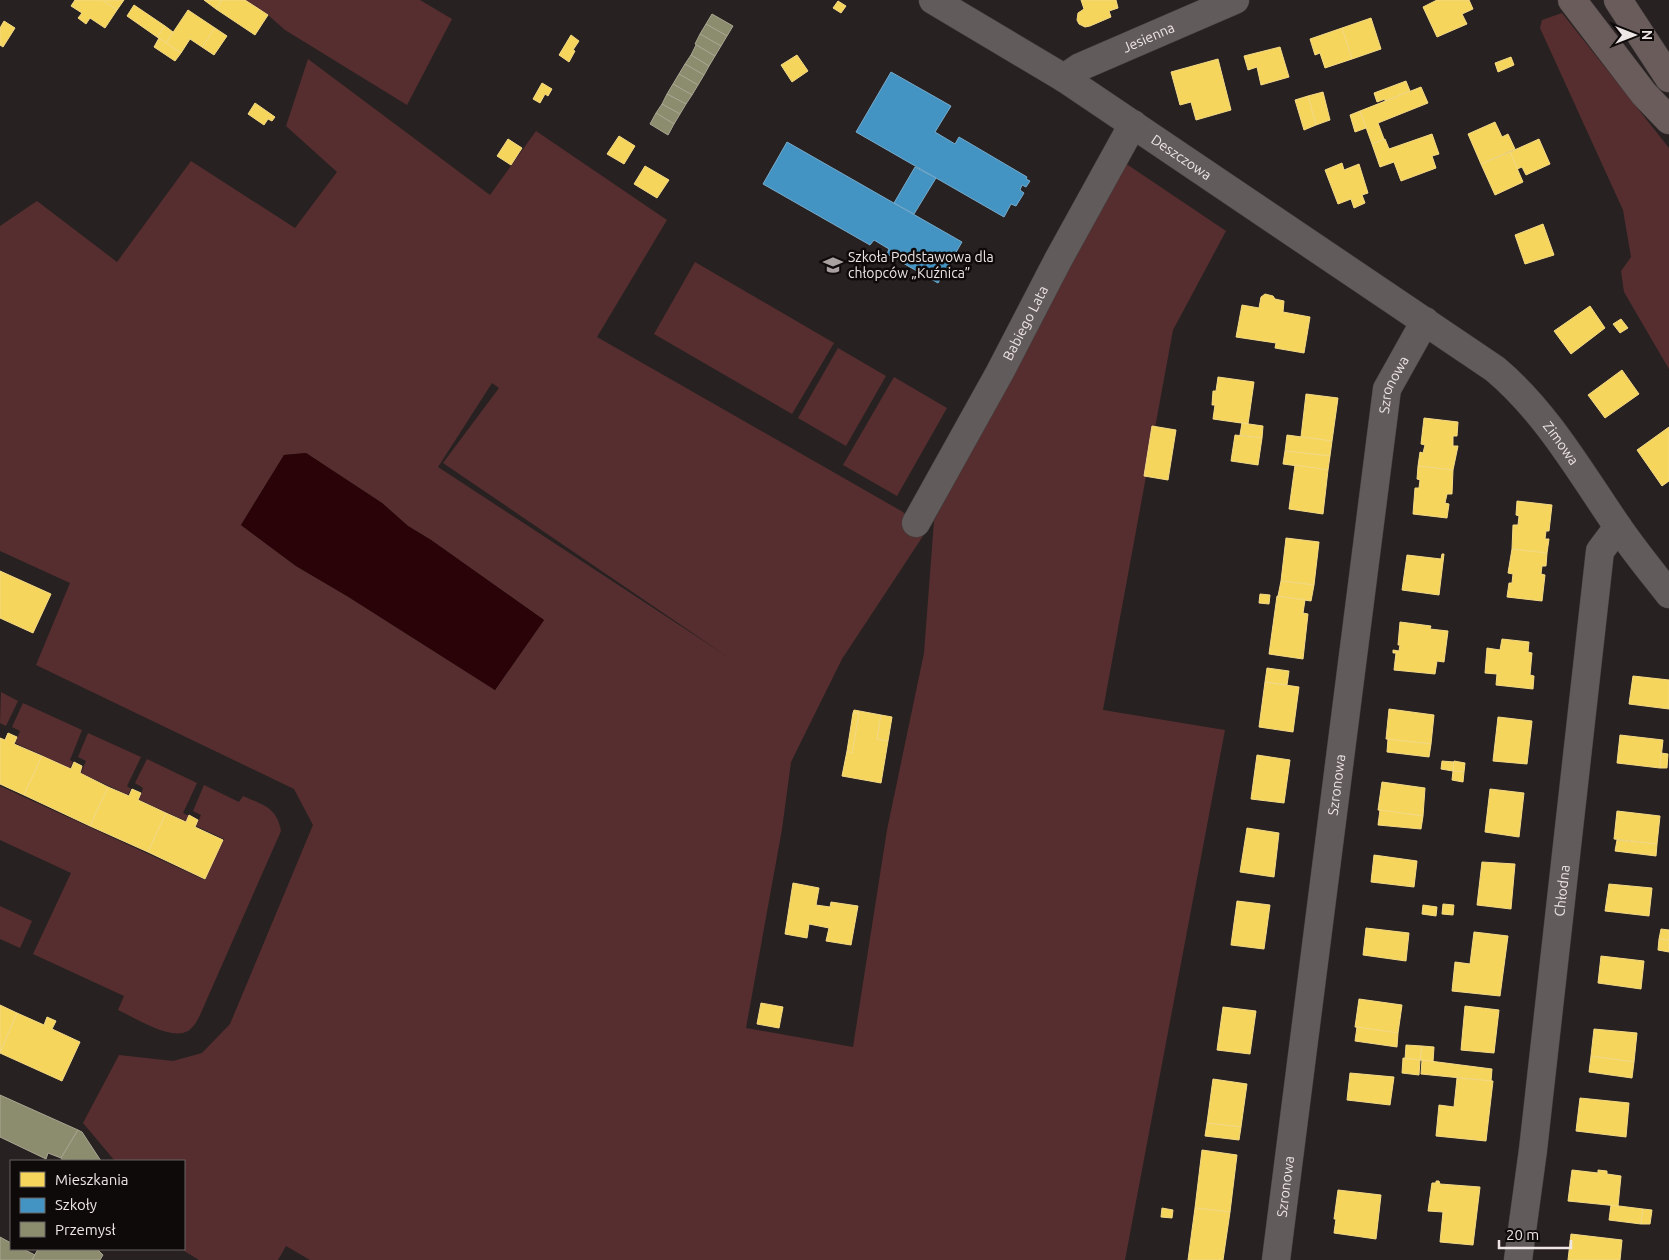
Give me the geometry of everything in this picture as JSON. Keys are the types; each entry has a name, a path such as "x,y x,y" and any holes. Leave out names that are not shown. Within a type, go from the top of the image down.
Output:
{"highway":[{"path":"1572,0 1644,94 1669,120"},
{"path":"1618,0 1669,78"}],"street":[{"name":"Deszczowa","path":"934,0 1064,78 1262,213 1426,321"},
{"name":"Jesienna","path":"1064,78 1080,67 1235,0"},
{"name":"Babiego Lata","path":"916,523 1000,372 1058,260 1133,124"},
{"name":"Zimowa","path":"1426,321 1495,369 1526,397 1554,432 1618,527 1669,594"},
{"name":"Szronowa","path":"1276,1260 1387,389 1426,321"},
{"name":"Chłodna","path":"1518,1260 1533,1150 1600,551 1618,527"}],"shaded area":[{"path":"245,0 420,0 452,19 407,105 285,30 268,15"},
{"path":"1562,13 1669,148 1669,369 1624,292 1621,271 1631,257 1623,210 1540,28 1542,20"},
{"path":"308,59 490,195 536,131 667,220 597,337 903,512 925,533 842,659 791,762 782,829 746,1028 853,1047 887,830 924,653 934,521 1122,161 1226,231 1173,330 1103,710 1225,730 1125,1260 310,1260 286,1246 278,1260 199,1260 183,1250 185,1250 185,1160 114,1160 83,1123 119,1055 173,1061 202,1053 230,1024 313,825 294,789 36,665 70,583 0,551 0,226 37,201 117,262 191,161 295,228 337,172 286,126","holes":["492,383 499,388 443,463 725,655 438,467","306,453 382,503 408,526 431,540 544,620 495,690 347,596 296,566 241,525 284,455"]},
{"path":"695,262 834,343 792,414 654,334"},
{"path":"838,348 886,376 846,446 798,418"},
{"path":"894,377 947,408 897,496 843,465"},
{"path":"306,453 382,503 408,526 431,540 544,620 495,690 347,596 296,566 241,525 284,455"},
{"path":"1,692 18,701 6,726 0,723"},
{"path":"23,703 82,730 70,760 73,762 70,768 15,743 20,731 12,727"},
{"path":"88,733 141,757 127,786 131,789 128,795 81,773 86,761 78,757"},
{"path":"147,759 197,783 183,813 189,816 186,821 139,800 143,788 135,783"},
{"path":"204,785 239,802 243,796 263,805 276,817 281,831 198,1019 188,1031 172,1033 153,1027 118,1010 124,996 33,954 71,873 0,840 0,786 205,880 224,839 196,826 201,815 193,811"},
{"path":"0,906 32,921 20,948 0,939"}],"building: Mieszkania":[{"path":"75,0 103,0 117,10 105,28 90,18 86,24 78,18 82,13 71,6"},
{"path":"103,0 124,0 117,10"},
{"path":"204,0 222,0 216,9"},
{"path":"222,0 245,0 268,15 255,35 216,9"},
{"path":"1081,0 1116,0 1118,8 1109,11 1111,17 1085,27 1079,24 1077,20 1078,13 1084,9"},
{"path":"1437,0 1469,0 1473,9 1462,14 1467,24 1437,37 1423,7"},
{"path":"838,1 846,6 841,13 833,8"},
{"path":"134,5 165,26 157,37 127,16"},
{"path":"188,10 215,28 202,47 190,39 181,53 166,43"},
{"path":"1371,18 1381,49 1352,59 1342,28"},
{"path":"4,21 15,28 3,47 0,45 0,28"},
{"path":"165,26 173,32 166,43 157,37"},
{"path":"215,28 227,36 214,55 202,47"},
{"path":"1342,28 1352,59 1325,68 1320,53 1315,55 1310,39"},
{"path":"571,35 579,41 573,50 575,51 569,62 559,55"},
{"path":"159,38 181,53 175,61 154,47"},
{"path":"1280,47 1289,77 1261,85 1257,67 1248,70 1244,56"},
{"path":"797,55 808,71 792,82 781,65"},
{"path":"1511,57 1514,65 1498,72 1495,63"},
{"path":"1218,59 1231,110 1196,120 1191,102 1180,105 1171,72"},
{"path":"1406,81 1410,91 1385,101 1385,99 1377,102 1374,93"},
{"path":"542,83 552,89 548,96 545,94 540,103 533,99"},
{"path":"1421,87 1428,103 1378,123 1384,139 1372,144 1360,111"},
{"path":"1323,92 1330,120 1316,125 1308,96"},
{"path":"1308,96 1316,125 1304,130 1295,100"},
{"path":"255,103 275,117 272,121 268,119 264,125 248,114"},
{"path":"1360,111 1366,128 1355,132 1350,115"},
{"path":"1495,122 1502,137 1508,134 1515,149 1481,164 1468,134"},
{"path":"1432,134 1439,154 1432,156 1436,168 1401,181 1394,162 1380,167 1372,144 1385,139 1389,149"},
{"path":"619,136 635,146 624,164 607,154"},
{"path":"508,139 522,148 511,165 497,156"},
{"path":"1539,139 1550,164 1526,175 1522,167 1517,169 1510,152"},
{"path":"1510,152 1523,182 1495,195 1481,164"},
{"path":"1342,163 1344,170 1359,164 1368,193 1362,195 1365,203 1354,208 1351,199 1338,204 1325,170"},
{"path":"645,166 669,180 657,198 634,184"},
{"path":"1543,224 1554,255 1525,264 1515,235"},
{"path":"1265,294 1284,301 1283,312 1310,317 1304,353 1275,348 1276,343 1236,337 1242,305 1259,308 1261,297"},
{"path":"1590,306 1605,328 1571,354 1554,331"},
{"path":"1621,319 1628,328 1620,333 1613,324"},
{"path":"1622,370 1639,394 1605,418 1588,395"},
{"path":"1218,377 1254,382 1248,424 1213,419 1215,405 1212,405 1213,391 1216,391"},
{"path":"1306,394 1338,398 1332,441 1301,437"},
{"path":"1424,418 1458,422 1457,436 1453,436 1453,446 1458,446 1453,470 1418,466 1420,452 1423,453 1425,445 1421,444"},
{"path":"1242,423 1263,426 1262,438 1240,435"},
{"path":"1152,426 1176,430 1168,480 1144,476"},
{"path":"1669,427 1669,481 1662,486 1637,450"},
{"path":"1235,435 1262,438 1258,465 1231,461"},
{"path":"1287,435 1332,441 1330,456 1285,451"},
{"path":"1285,451 1330,456 1328,470 1283,464"},
{"path":"1295,465 1328,470 1323,514 1289,509"},
{"path":"1418,466 1453,470 1452,494 1447,494 1445,503 1449,504 1447,518 1413,514 1415,488 1419,488 1420,480 1417,479"},
{"path":"1517,501 1552,505 1549,531 1546,531 1545,539 1549,539 1547,553 1512,549 1513,525 1518,525 1519,516 1516,515"},
{"path":"1286,538 1319,542 1314,585 1281,581"},
{"path":"1512,549 1547,553 1546,566 1542,566 1541,574 1545,575 1542,601 1507,597 1509,583 1512,583 1513,574 1508,573"},
{"path":"1442,554 1444,554 1439,595 1402,590 1407,555 1441,559"},
{"path":"0,571 51,594 33,633 0,618"},
{"path":"1281,581 1314,585 1311,601 1278,596"},
{"path":"1260,594 1270,595 1269,604 1259,603"},
{"path":"1277,596 1305,600 1303,613 1308,614 1303,659 1269,654"},
{"path":"1400,622 1431,626 1430,629 1448,631 1444,662 1437,661 1435,674 1394,670 1396,653 1393,653 1393,650 1399,651"},
{"path":"1502,639 1529,642 1528,652 1532,653 1530,675 1534,676 1533,689 1496,685 1497,674 1485,673 1487,648 1500,650"},
{"path":"1267,668 1289,671 1287,685 1265,682"},
{"path":"1633,676 1669,680 1669,709 1629,704"},
{"path":"1265,682 1299,687 1293,732 1259,727"},
{"path":"1389,709 1434,715 1431,744 1386,739"},
{"path":"854,710 881,715 877,739 888,741 881,783 842,776 847,751 852,753 859,713 853,713"},
{"path":"853,713 859,713 852,753 847,751"},
{"path":"881,715 892,717 888,741 877,739"},
{"path":"1498,717 1532,721 1527,764 1493,761"},
{"path":"8,733 17,737 14,744 42,756 24,795 0,784 0,738 5,740"},
{"path":"1620,735 1663,740 1660,768 1617,763"},
{"path":"1388,739 1431,744 1429,757 1387,752"},
{"path":"1661,753 1668,754 1667,768 1660,768"},
{"path":"1257,755 1290,760 1284,803 1251,799"},
{"path":"42,756 71,769 74,762 82,766 80,773 108,787 90,826 24,795"},
{"path":"1442,761 1454,762 1453,771 1441,769"},
{"path":"1454,761 1465,763 1464,772 1453,771"},
{"path":"1453,771 1464,772 1463,782 1452,780"},
{"path":"1382,782 1425,788 1423,816 1378,810"},
{"path":"108,787 129,796 132,789 141,793 138,800 166,813 148,852 90,826"},
{"path":"1490,789 1524,793 1519,837 1485,832"},
{"path":"1380,810 1423,816 1421,829 1378,825"},
{"path":"1617,811 1660,816 1657,844 1614,839"},
{"path":"166,813 186,822 189,815 198,820 195,827 223,840 205,879 148,852"},
{"path":"1247,828 1279,833 1274,877 1240,872"},
{"path":"1617,840 1657,844 1656,856 1615,851"},
{"path":"1374,855 1417,861 1414,887 1371,882"},
{"path":"1482,862 1515,864 1511,909 1477,905"},
{"path":"793,883 819,888 816,905 830,907 831,902 858,906 851,945 826,941 829,928 809,924 807,938 785,934"},
{"path":"1609,884 1652,888 1649,916 1605,911"},
{"path":"1237,901 1270,905 1264,949 1231,945"},
{"path":"1443,904 1454,905 1453,915 1442,914"},
{"path":"1423,905 1437,907 1436,916 1422,914"},
{"path":"1366,928 1409,933 1406,961 1363,955"},
{"path":"1661,929 1669,930 1669,940 1659,939"},
{"path":"1474,932 1508,936 1500,996 1452,991 1455,962 1470,964"},
{"path":"1659,939 1669,940 1669,952 1658,950"},
{"path":"1601,956 1644,961 1641,989 1598,983"},
{"path":"1359,999 1402,1005 1398,1033 1355,1027"},
{"path":"761,1003 783,1007 779,1028 757,1024"},
{"path":"0,1005 17,1013 0,1052"},
{"path":"1465,1006 1499,1010 1494,1053 1461,1050"},
{"path":"1223,1007 1256,1011 1250,1054 1217,1050"},
{"path":"17,1013 44,1025 47,1017 56,1021 52,1029 80,1042 62,1081 0,1053"},
{"path":"1357,1027 1398,1033 1397,1047 1355,1041"},
{"path":"1594,1029 1637,1033 1634,1062 1591,1056"},
{"path":"1406,1045 1422,1046 1420,1060 1405,1059"},
{"path":"1422,1046 1434,1047 1433,1062 1420,1060"},
{"path":"1591,1056 1634,1062 1632,1078 1589,1072"},
{"path":"1403,1058 1420,1060 1419,1075 1402,1073"},
{"path":"1422,1060 1492,1069 1491,1081 1421,1074"},
{"path":"1350,1073 1394,1077 1390,1105 1347,1100"},
{"path":"1457,1078 1493,1081 1486,1141 1436,1136 1439,1105 1454,1107"},
{"path":"1213,1079 1247,1084 1241,1127 1207,1123"},
{"path":"1580,1098 1629,1103 1626,1137 1576,1131"},
{"path":"1207,1123 1241,1127 1239,1140 1205,1136"},
{"path":"1202,1150 1237,1155 1230,1212 1195,1208"},
{"path":"1572,1170 1598,1173 1598,1170 1607,1171 1607,1174 1621,1176 1618,1206 1568,1201"},
{"path":"1436,1181 1439,1181 1440,1184 1480,1187 1473,1245 1440,1242 1443,1212 1428,1211 1432,1183 1436,1183"},
{"path":"1338,1190 1381,1195 1376,1239 1334,1233"},
{"path":"1611,1205 1643,1209 1641,1224 1609,1220"},
{"path":"1162,1208 1173,1210 1172,1218 1161,1217"},
{"path":"1195,1208 1230,1212 1223,1260 1188,1260"},
{"path":"1643,1209 1652,1210 1650,1224 1641,1224"},
{"path":"1571,1234 1622,1240 1620,1260 1568,1260"}],"building: Szkoły":[{"path":"891,72 951,106 935,132 955,144 959,137 1027,177 1026,179 1030,181 1026,187 1022,185 1020,190 1024,193 1016,206 1011,204 1004,217 856,132"},
{"path":"787,142 962,242 938,283 887,254 889,249 874,240 870,245 763,184"},
{"path":"915,167 936,178 914,214 894,203"}],"building: Przemysł":[{"path":"712,14 733,26 727,36 706,24"},
{"path":"706,24 727,36 721,46 700,34"},
{"path":"700,34 721,46 715,56 695,44"},
{"path":"696,45 715,56 709,66 691,55"},
{"path":"691,55 709,66 704,75 685,64"},
{"path":"685,64 704,75 698,85 679,74"},
{"path":"679,74 698,85 692,95 673,84"},
{"path":"673,84 692,95 686,104 667,94"},
{"path":"667,94 686,104 680,114 662,104"},
{"path":"662,104 680,114 674,124 656,113"},
{"path":"656,113 674,124 668,135 650,124"},
{"path":"0,1095 78,1130 61,1158 48,1153 46,1159 0,1137"},
{"path":"78,1130 82,1132 100,1160 62,1160 61,1158"},
{"path":"0,1237 10,1242 10,1250 25,1250 35,1255 32,1260 0,1260"},
{"path":"37,1250 98,1250 103,1255 100,1260 32,1260"}],"place":[{"name":"Szkoła Podstawowa dla chłopców „Kuźnica”","path":"833,265"}]}
